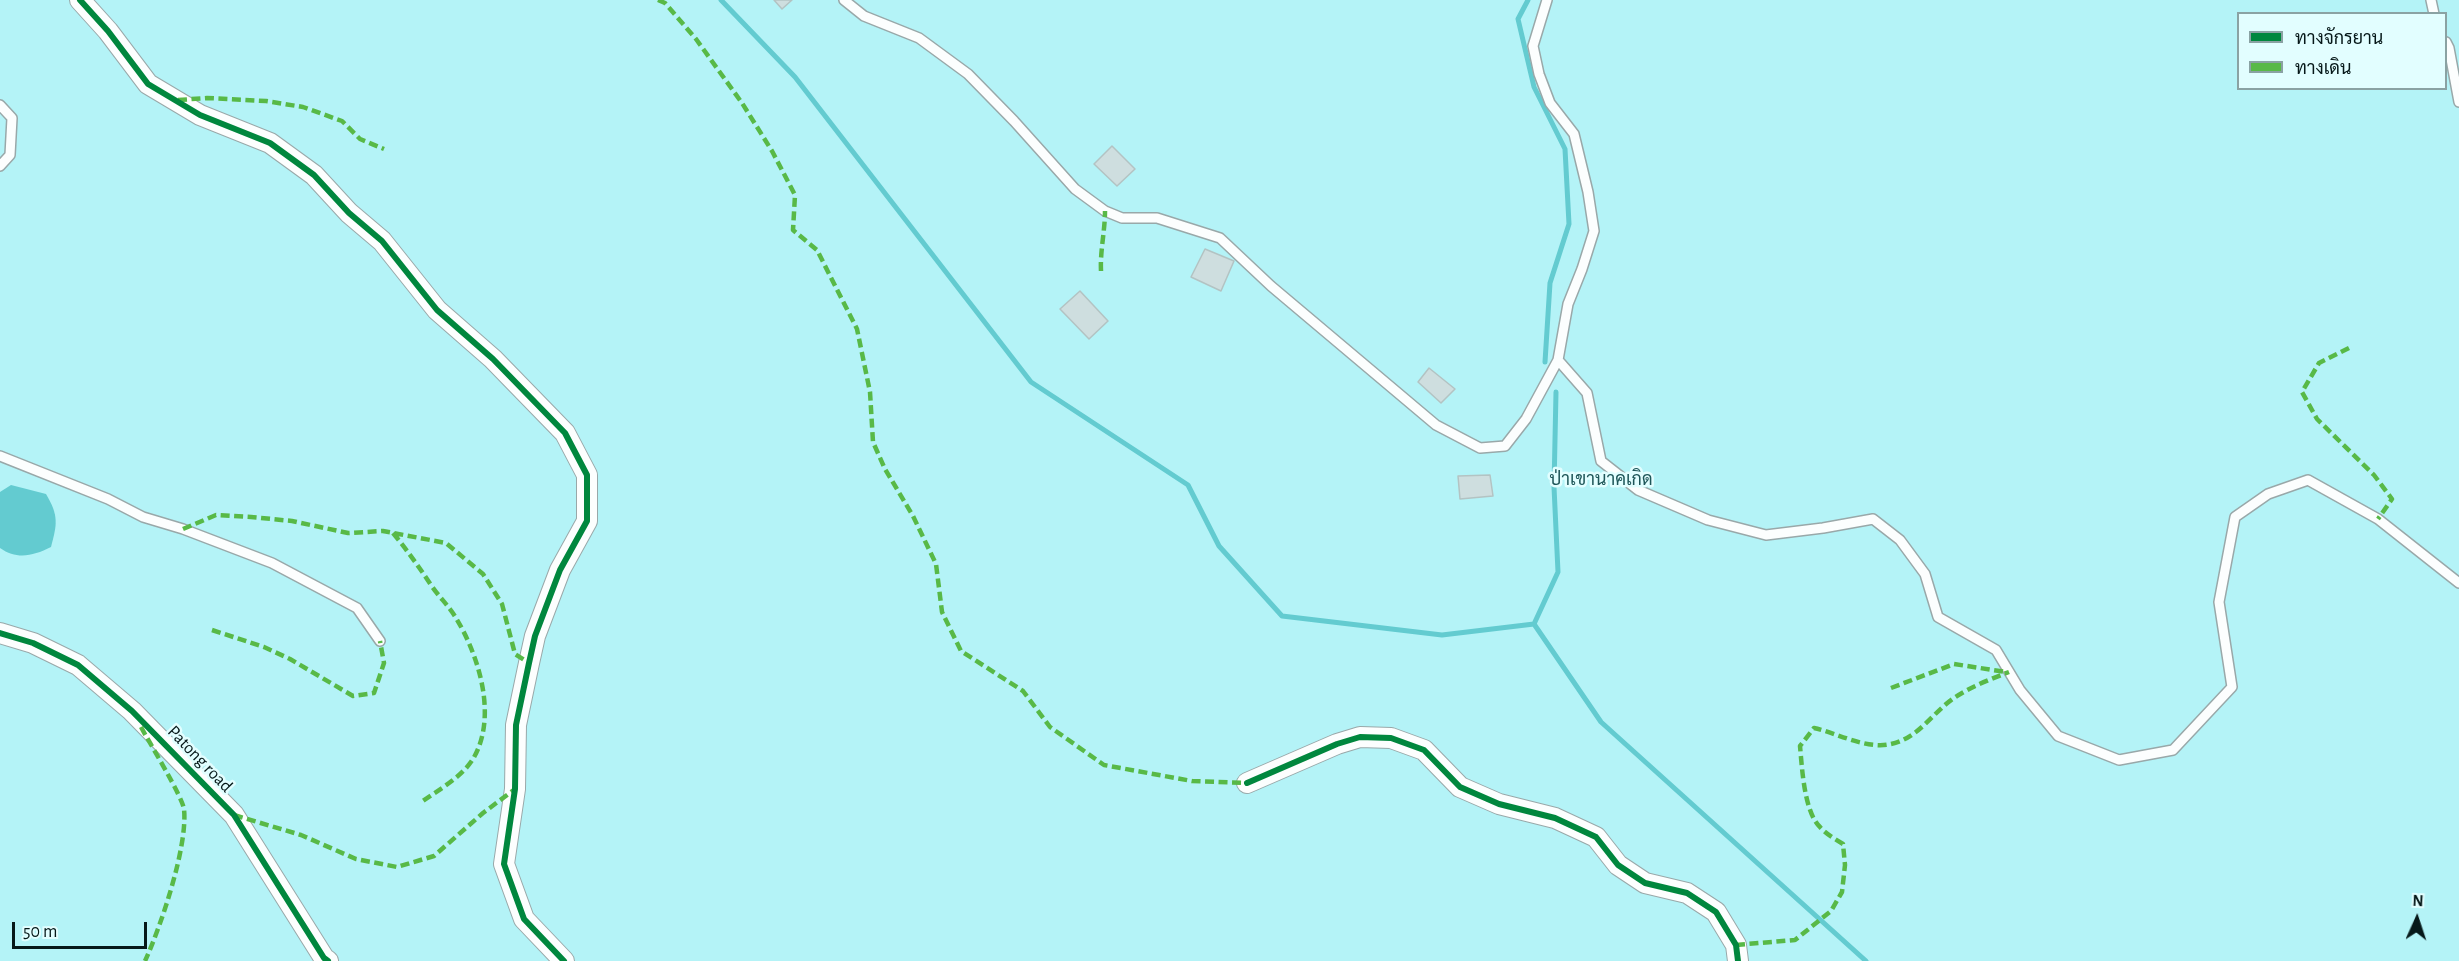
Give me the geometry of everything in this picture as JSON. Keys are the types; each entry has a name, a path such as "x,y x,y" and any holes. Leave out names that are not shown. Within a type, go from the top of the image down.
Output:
{"street":[{"path":"80,0 108,31 148,84 200,115 270,143 314,175 349,213 382,241 437,310 493,359 565,433 587,475 587,521 560,570 535,636 529,663 516,725 515,789 504,864 524,919 564,961"},
{"name":"Patong road","path":"0,633 33,644 78,665 132,711 234,815 328,961"},
{"path":"1247,783 1337,744 1360,737 1392,738 1424,750 1460,787 1499,804 1555,818 1596,837 1618,865 1645,883 1687,893 1716,912 1736,945 1738,961"}],"lane":[{"path":"844,0 864,16 919,38 968,74 1075,189 1105,211 1122,218 1157,218 1220,237 1271,286 1436,425 1480,448 1505,446 1526,419 1558,360 1568,304 1594,231 1588,192 1574,134 1550,103 1539,74 1533,46 1547,0"},
{"path":"2447,45 2459,102"},
{"path":"0,105 12,118 10,155 0,166"},
{"path":"1558,360 1587,393 1601,461 1638,490 1708,520 1766,535 1873,519 1900,540 1925,574 1938,617 1996,650 2020,690 2058,736 2119,760 2173,750 2232,687 2218,602 2235,518 2268,494 2308,480 2378,519 2459,583"},
{"path":"0,456 108,499 143,517 183,529 272,563 357,608 380,641"}],"green space":[{"name":"ป่าเขานาคเกิด","path":"0,0 2459,0 2459,961 0,961"}],"shaded area":[{"path":"11,485 46,494 56,520 51,547 38,553 25,555 13,554 0,548 0,492"}],"building":[{"path":"774,0 792,0 782,9"},
{"path":"1112,146 1135,169 1117,186 1094,164"},
{"path":"1205,249 1234,261 1221,291 1191,277"},
{"path":"1080,291 1108,321 1089,339 1060,309"},
{"path":"1429,368 1455,389 1441,403 1418,382"},
{"path":"1490,475 1493,496 1460,499 1458,476"}],"waterway":[{"path":"721,0 795,77 1031,382 1188,485 1219,546 1282,616 1442,635 1534,624 1601,722 1866,961"},
{"path":"1528,0 1518,19 1534,87 1565,149 1569,224 1550,283 1545,362"},
{"path":"1534,624 1558,572 1554,487 1556,392"}],"marked path":[{"path":"658,0 665,3 696,39 742,103 772,151 795,195 793,230 817,250 857,329 870,392 873,442 936,564 942,612 961,651 1023,691 1050,727 1104,765 1192,781 1247,783"},
{"path":"178,100 207,98 266,101 303,107 342,121 360,139 384,149"},
{"path":"1101,271 1105,211"},
{"path":"2349,348 2319,363 2302,392 2317,419 2374,475 2392,499 2378,519"},
{"path":"183,529 216,515 292,521 348,533 383,531 446,543 483,574 502,604 515,654 529,663"},
{"path":"393,533 453,614 464,633 478,668 485,706 484,725 473,759 456,778 420,803"},
{"path":"212,630 264,647 290,659 353,696 374,693 384,663 380,641"},
{"path":"1891,688 1954,664 2006,672"},
{"path":"1736,945 1795,940 1831,911 1842,892 1845,865 1843,844 1825,832 1815,820 1810,811 1805,789 1800,746 1814,728 1862,743 1891,744 1917,731 1960,694 2009,672"},
{"path":"141,727 172,781 184,809 178,864 145,961"},
{"path":"234,815 301,835 356,859 397,867 434,856 483,813 515,789"}],"cycle path":[{"path":"80,0 108,31 148,84 200,115 270,143 314,175 349,213 382,241 437,310 493,359 565,433 587,475 587,521 560,570 535,636 529,663 516,725 515,789 504,864 524,919 564,961"},
{"path":"0,633 33,643 78,665 132,711 234,815 328,961"},
{"path":"1247,783 1337,744 1360,737 1391,738 1424,750 1460,787 1499,804 1555,818 1596,837 1618,865 1645,883 1687,893 1716,912 1736,945 1738,961"}]}
